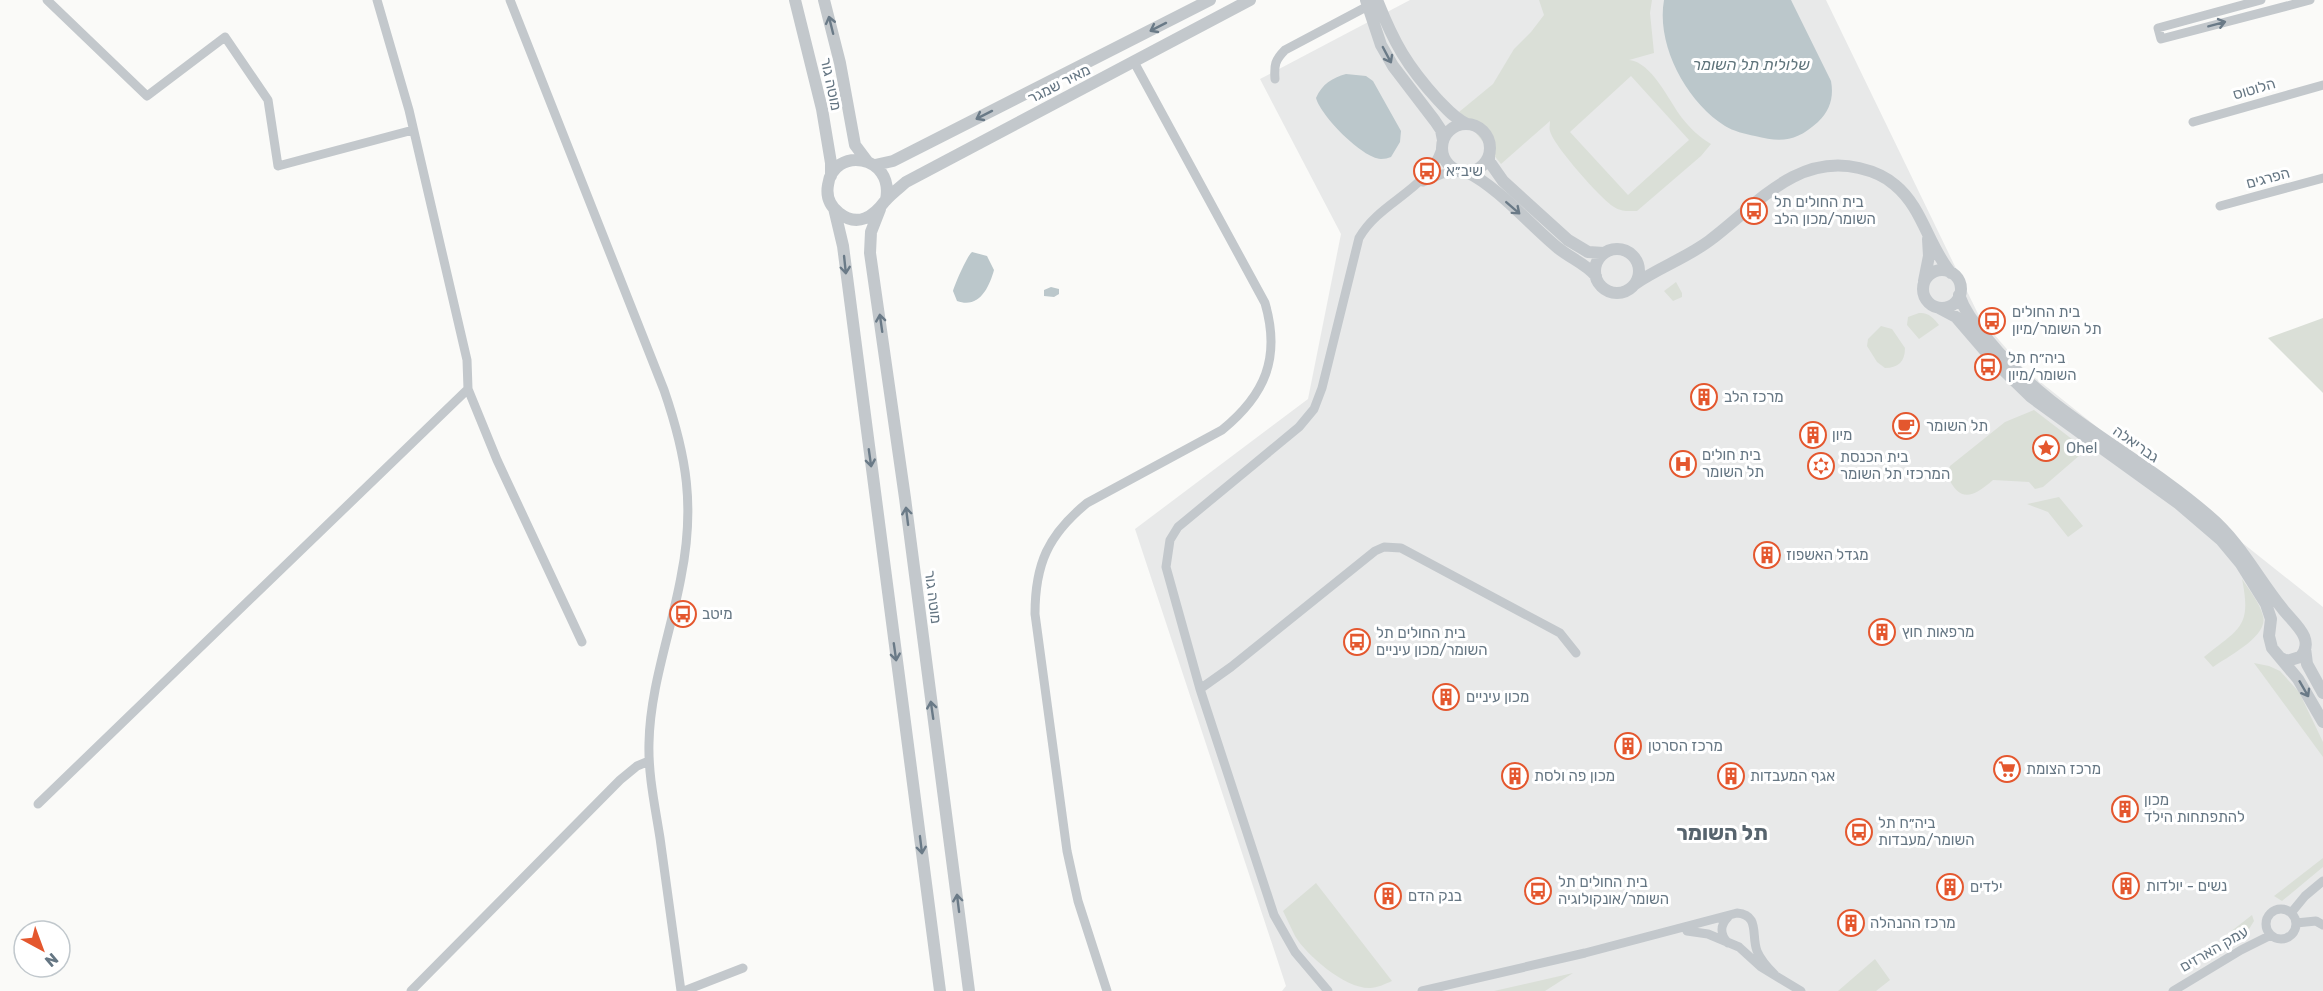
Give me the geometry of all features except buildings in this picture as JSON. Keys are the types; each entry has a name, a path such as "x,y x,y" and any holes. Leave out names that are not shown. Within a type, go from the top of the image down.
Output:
{"street":[{"path":"47,0 147,96 225,37 268,100 278,166 413,130"},
{"path":"377,0 413,130 467,360 468,389 521,514 582,642"},
{"path":"510,0 664,390 678,430 686,468 688,514 682,576 656,690 649,741 649,761 682,991 743,968"},
{"name":"מוטה גור","path":"795,0 822,109 831,176"},
{"name":"מוטה גור","path":"824,0 840,63 855,145 871,163"},
{"name":"מאיר שמגר","path":"871,163 893,161 1210,0"},
{"name":"מאיר שמגר","path":"883,205 906,182 1250,0"},
{"path":"2261,0 2158,28 2161,39 2310,0"},
{"path":"1275,79 1274,66 1277,58 1285,50 1371,2"},
{"path":"1371,2 1402,56 1449,112 1485,133 1490,147 1489,161 1503,181 1568,240 1588,252 1605,253 1622,249 1648,263 1670,262"},
{"path":"1371,2 1382,45 1393,66 1441,130 1446,162 1450,167 1483,181 1559,248 1590,269 1601,286 1612,292 1624,292 1711,239 1782,181 1823,167 1853,167 1887,179 1911,201 1924,224 1940,257 1959,283 1959,295 1951,305 1939,308 1924,297 1923,285 1929,256 1924,224"},
{"path":"1107,991 1078,901 1067,851 1035,614 1035,593 1039,571 1046,550 1056,533 1087,503 1222,430 1240,416 1254,399 1264,379 1272,343 1265,303 1134,62"},
{"name":"הלוטוס","path":"2193,122 2323,85"},
{"path":"1329,990 1295,952 1274,915 1167,580 1166,567 1170,540 1189,516 1306,420 1314,409 1322,388 1359,238 1373,220 1418,185 1432,169 1450,129 1457,125 1467,124"},
{"path":"1418,185 1442,174 1465,172 1480,167 1489,155"},
{"path":"834,208 843,216 853,219 873,216 883,205 888,190 886,180 871,163 849,160 840,165 831,176 827,191 834,208 843,246 940,991"},
{"name":"הפרגים","path":"2220,206 2323,178"},
{"name":"מוטה גור","path":"883,205 871,232 870,253 905,498 969,991"},
{"path":"1596,276 1597,263 1605,253"},
{"path":"1635,257 1639,271 1635,284"},
{"path":"1923,285 1934,272 1940,270 1952,273"},
{"name":"גבריאלה","path":"1959,295 1962,304 1976,325 2000,354 2029,383 2066,413 2184,496 2217,523 2242,551 2293,621"},
{"name":"גבריאלה","path":"1939,308 1956,317 1993,360 2031,397 2179,504 2211,530 2230,550 2261,595 2271,619 2270,629"},
{"path":"38,804 468,389"},
{"path":"1200,689 1231,667 1375,551 1384,547 1401,548 1560,633 1576,653"},
{"path":"2323,693 2307,664 2303,634 2293,621 2281,620 2270,629 2270,642 2298,679 2323,722"},
{"path":"2281,658 2295,660 2304,653 2305,648"},
{"path":"411,991 620,780 637,766 649,761"},
{"path":"2291,913 2305,896 2323,881"},
{"path":"2278,909 2291,913 2296,923 2293,932 2285,938 2276,938 2271,935 2267,927 2270,914 2278,909"},
{"path":"1422,991 1673,931 1737,913 1748,916 1754,924 1756,948 1763,963 1775,975"},
{"path":"1728,943 1722,934 1722,926 1729,916"},
{"path":"2296,923 2316,921 2323,925"},
{"path":"1673,931 1697,932 1739,947 1754,962 1801,991"},
{"name":"עמק הארזים","path":"2173,991 2241,950 2271,935"},
{"path":"1739,947 1747,945 1754,936"}],"shaded area":[{"name":"בית חולים תל השומר","path":"1410,0 1826,0 1980,318 2024,369 2323,607 2323,991 1282,991 1286,986 1135,529 1308,399 1341,234 1260,79"},
{"path":"1539,0 1652,0 1650,13 1654,53 1629,60 1637,62 1652,75 1685,122 1711,144 1701,156 1637,211 1617,209 1599,194 1559,148 1550,131 1550,121 1501,164 1459,112 1493,84 1514,49 1544,15","holes":["1631,76 1689,140 1628,195 1570,132"]},
{"path":"1676,282 1682,297 1673,301 1664,291"},
{"path":"1919,313 1930,316 1939,325 1919,339 1907,325 1908,317"},
{"path":"2323,318 2323,393 2268,338"},
{"path":"1881,326 1892,329 1905,348 1902,360 1894,367 1885,368 1877,362 1867,346 1868,339"},
{"path":"2034,410 2081,446 2080,455 2043,487 2035,489 2029,482 1993,480 1973,494 1962,494 1957,490 1947,475 1950,466 2005,422"},
{"path":"2059,497 2083,526 2068,537 2048,512 2027,504"},
{"path":"2242,579 2259,606 2263,624 2260,631 2246,645 2213,667 2204,657 2234,632 2244,618 2245,595"},
{"path":"2254,663 2280,671 2299,692 2323,742 2323,757"},
{"path":"2323,858 2323,867 2282,901 2274,896"},
{"path":"1316,883 1392,981 1370,988 1350,983 1328,970 1301,944 1283,911"},
{"path":"2252,915 2254,921 2246,934 2231,944 2225,936"},
{"path":"1875,959 1890,980 1876,991 1838,991"},
{"path":"1573,973 1545,991 1494,991"}],"water":[{"name":"שלולית תל השומר","path":"1664,0 1791,0 1831,81 1832,93 1826,113 1803,133 1789,139 1765,138 1725,126 1698,102 1686,87 1677,70 1665,35"},
{"path":"1346,74 1366,76 1373,81 1401,131 1400,142 1391,157 1381,159 1364,152 1343,135 1319,106 1316,98 1324,85"},
{"path":"972,252 987,256 994,270 982,295 965,303 957,301 953,291 964,264"},
{"path":"1051,287 1059,289 1059,294 1054,297 1044,296 1044,290"}],"place":[{"name":"שיב״א","path":"1427,171"},
{"name":"בית החולים תל השומר/מכון הלב","path":"1754,211"},
{"name":"בית החולים תל השומר/מיון","path":"1992,321"},
{"name":"ביה״ח תל השומר/מיון","path":"1988,367"},
{"name":"מרכז הלב","path":"1704,397"},
{"name":"תל השומר","path":"1906,426"},
{"name":"מיון","path":"1813,435"},
{"name":"Ohel","path":"2046,448"},
{"name":"בית חולים תל השומר","path":"1683,464"},
{"name":"בית הכנסת המרכזי תל השומר","path":"1821,466"},
{"name":"מגדל האשפוז","path":"1767,555"},
{"name":"מיטב","path":"683,614"},
{"name":"מרפאות חוץ","path":"1882,632"},
{"name":"בית החולים תל השומר/מכון עיניים","path":"1357,642"},
{"name":"מכון עיניים","path":"1446,697"},
{"name":"מרכז הסרטן","path":"1628,746"},
{"name":"מרכז הצומת","path":"2007,769"},
{"name":"מכון פה ולסת","path":"1515,776"},
{"name":"אגף המעבדות","path":"1731,776"},
{"name":"מכון להתפתחות הילד","path":"2125,809"},
{"name":"ביה״ח תל השומר/מעבדות","path":"1859,832"},
{"name":"נשים - יולדות","path":"2126,886"},
{"name":"ילדים","path":"1950,887"},
{"name":"בית החולים תל השומר/אונקולוגיה","path":"1538,891"},
{"name":"בנק הדם","path":"1388,896"},
{"name":"מרכז ההנהלה","path":"1851,923"}],"district":[{"name":"תל השומר","path":"1722,833"}]}
